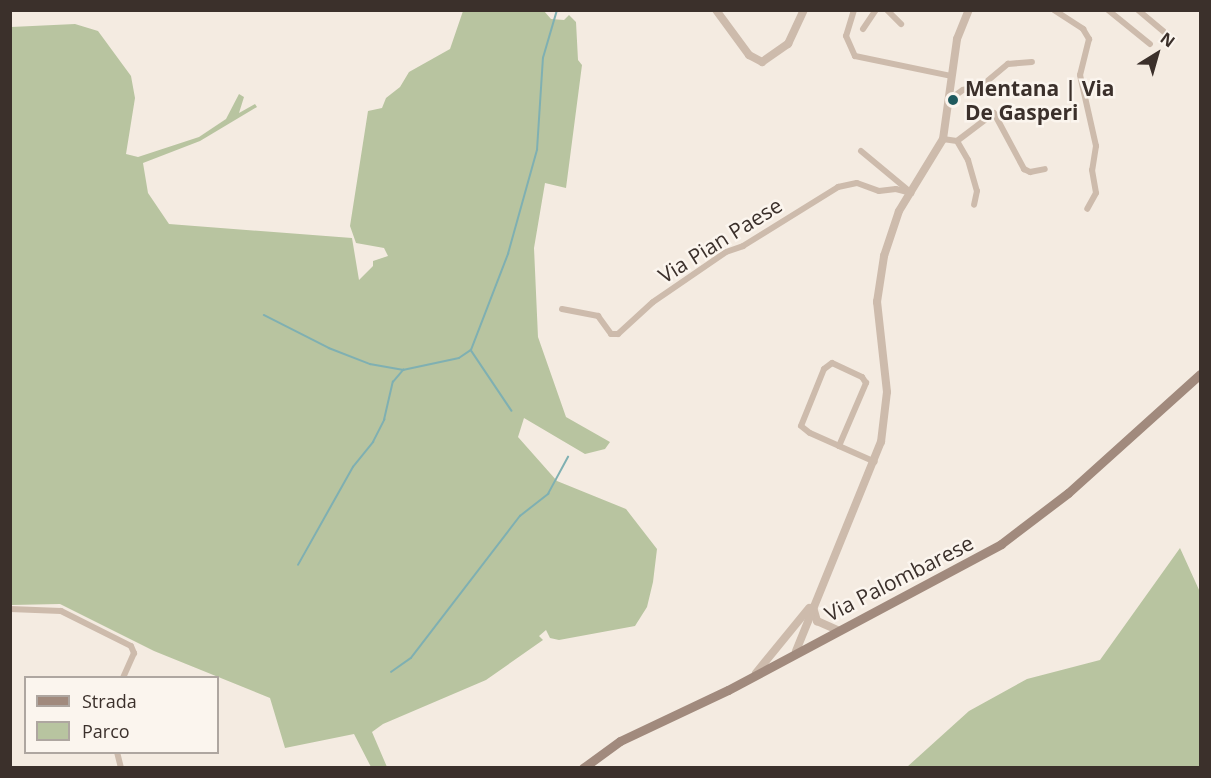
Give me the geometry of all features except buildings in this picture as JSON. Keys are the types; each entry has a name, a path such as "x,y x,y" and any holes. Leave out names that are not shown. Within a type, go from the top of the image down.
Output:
{"main road":[{"name":"Via Palombarese","path":"583,768 620,741 754,675 1001,544 1068,493 1200,374"}],"street":[{"path":"716,10 747,53 762,62 788,44 804,10"},
{"path":"854,10 846,34 854,55 952,76"},
{"path":"863,28 876,10"},
{"path":"886,10 901,24"},
{"path":"796,651 813,602 875,462 887,397 878,309 880,278 890,236 910,193 943,139 958,34 969,10"},
{"path":"1054,10 1081,28 1089,39 1080,75 1096,146 1092,167 1096,190 1087,209"},
{"path":"1108,10 1150,45"},
{"path":"1138,10 1164,32"},
{"path":"949,100 963,90 985,83 1008,64 1032,62"},
{"path":"943,139 957,141 994,113 1024,169 1030,172 1045,169"},
{"path":"957,141 971,166 977,193 974,205"},
{"path":"861,151 910,193"},
{"name":"Via Pian Paese","path":"562,309 598,316 610,333 618,334 653,302 726,252 746,244 838,187 857,183 879,190 896,189 910,193"},
{"path":"839,446 866,383 862,377 832,363 824,369 801,424 806,432 875,462"},
{"path":"813,602 817,621 837,630"},
{"path":"754,675 813,602"},
{"path":"10,609 64,612 131,645 135,651 124,676"},
{"path":"796,651 803,616"}],"green space":[{"path":"463,11 544,11 551,19 564,20 569,15 576,22 578,60 582,65 566,188 545,183 534,248 538,337 566,417 610,442 605,449 585,454 524,418 518,437 557,481 626,509 657,549 647,607 635,626 559,640 550,638 546,630 539,636 543,640 486,680 383,724 372,732 387,767 371,767 354,734 285,748 270,698 154,651 60,604 11,605 11,27 75,24 98,31 131,76 135,98 126,154 138,157 199,137 226,119 239,94 244,97 239,113 255,104 257,107 200,141 143,163 148,193 169,224 352,238 359,280 373,266 373,261 388,256 384,248 356,243 350,226 368,111 382,108 386,98 400,87 409,72 450,49"},
{"path":"1180,548 1200,592 1200,767 907,767 969,711 1027,679 1100,660"}],"waterway":[{"path":"264,315 329,348 370,364 403,370 459,358 471,350 508,254 537,150 543,58 557,10"},
{"path":"471,350 512,411"},
{"path":"298,565 353,467 373,442 384,420 393,382 403,370"},
{"path":"391,672 411,658 520,516 548,494 568,457"}],"place":[{"name":"Mentana | Via De Gasperi","path":"953,100"}]}
